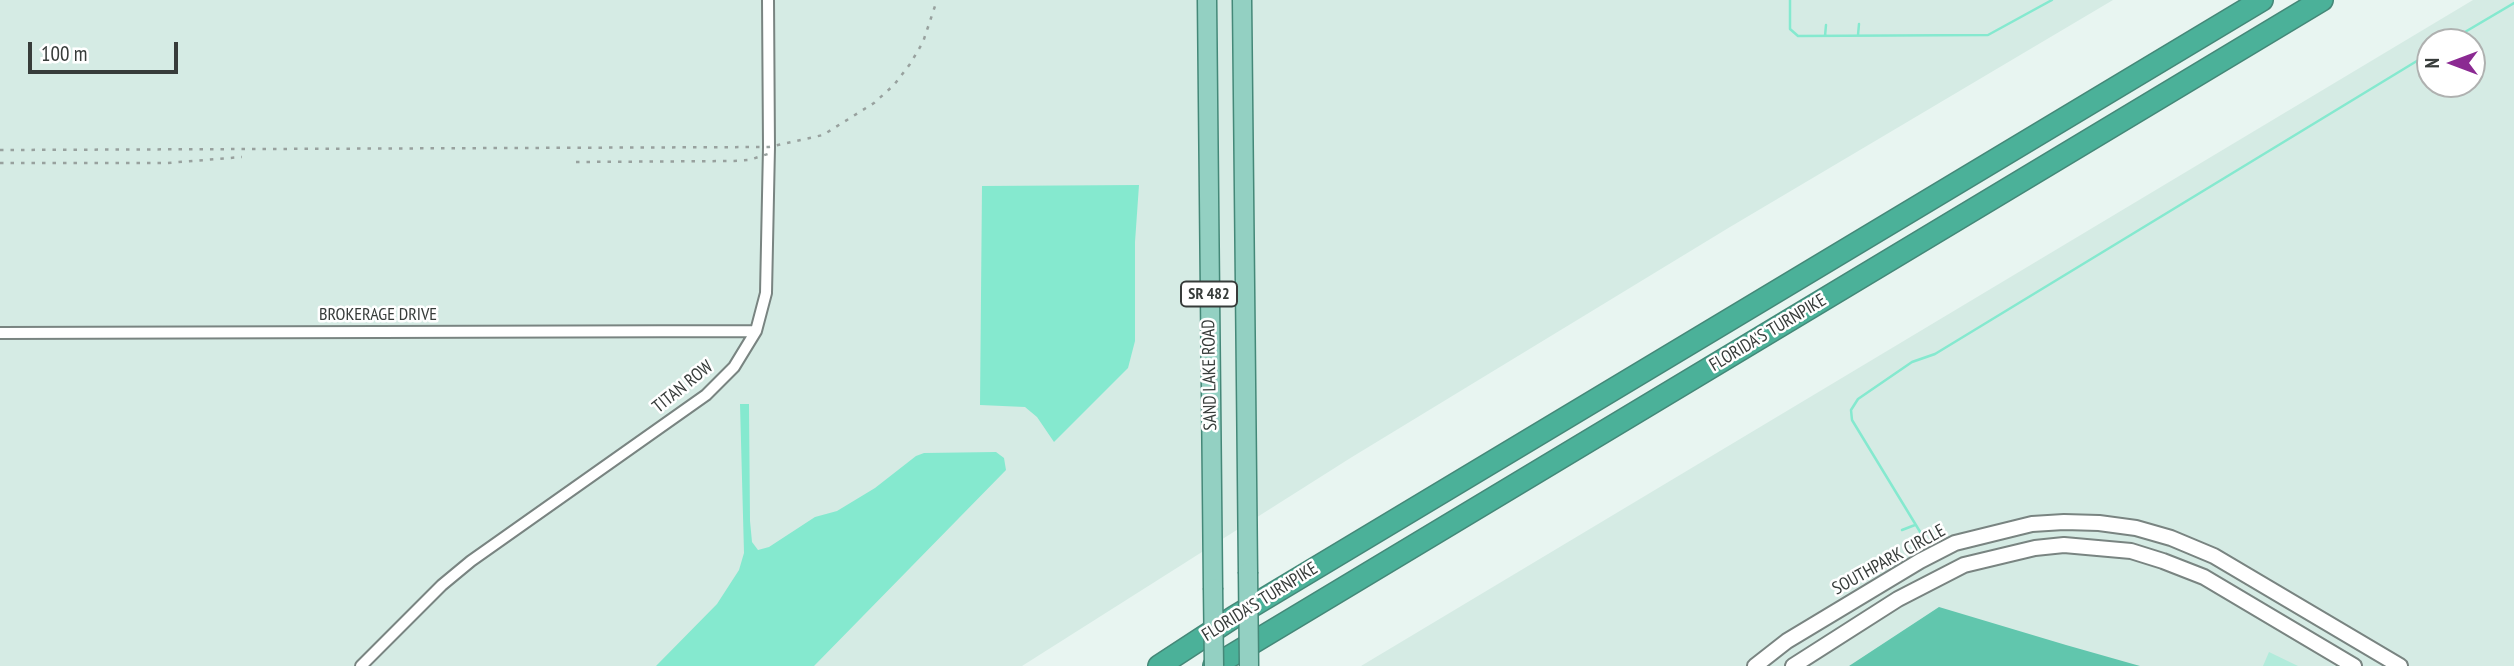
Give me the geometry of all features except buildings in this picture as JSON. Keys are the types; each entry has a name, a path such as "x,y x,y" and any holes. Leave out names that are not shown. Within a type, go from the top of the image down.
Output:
{"highway":[{"name":"FLORIDA'S TURNPIKE","path":"1159,666 1234,617 2262,0"},
{"name":"FLORIDA'S TURNPIKE","path":"1214,666 2322,0"}],"main road":[{"name":"SAND LAKE ROAD","path":"1207,0 1214,666"},
{"name":"SAND LAKE ROAD","path":"1242,0 1249,666"}],"street":[{"name":"TITAN ROW","path":"361,666 442,585 471,561 706,395 734,367 756,331 766,294 768,251 768,0"},
{"name":"BROKERAGE DRIVE","path":"0,334 756,331"},
{"name":"SOUTHPARK CIRCLE","path":"1755,666 1787,641 1955,543 2032,524 2064,522 2136,528 2171,538 2214,556 2400,666"},
{"path":"1793,666 1898,599 1964,565 2024,550 2064,545 2131,551 2204,577 2354,666"}],"shaded area":[{"path":"0,0 2113,0 1730,227 1352,457 1022,666 0,666"},
{"path":"2473,0 2514,0 2514,666 1361,666 2416,34 2416,98 2486,98 2486,28 2426,28"},
{"path":"1139,185 1135,242 1135,341 1128,368 1054,442 1037,417 1025,407 980,405 982,186"},
{"path":"740,404 749,404 750,521 752,542 758,550 769,547 815,517 837,511 924,453 996,452 1004,458 1006,470 814,666 656,666 717,604 739,570 744,553"},
{"path":"1939,607 2066,645 2140,666 1849,666"},
{"path":"2269,652 2298,666 2263,666"}],"waterway":[{"path":"1790,0 1790,29 1798,36 1988,35 2052,0"},
{"path":"2472,28 2514,3"},
{"path":"1858,35 1859,24"},
{"path":"1825,36 1826,25"},
{"path":"1922,535 1852,420 1851,410 1858,399 1912,362 1935,354 2416,62"},
{"path":"1902,530 1915,525"}],"railway":[{"path":"0,150 769,147 823,135 874,103 894,85 910,64 923,42 937,0"},
{"path":"576,162 734,161 749,160 774,152"},
{"path":"0,163 167,163 242,157"}]}
